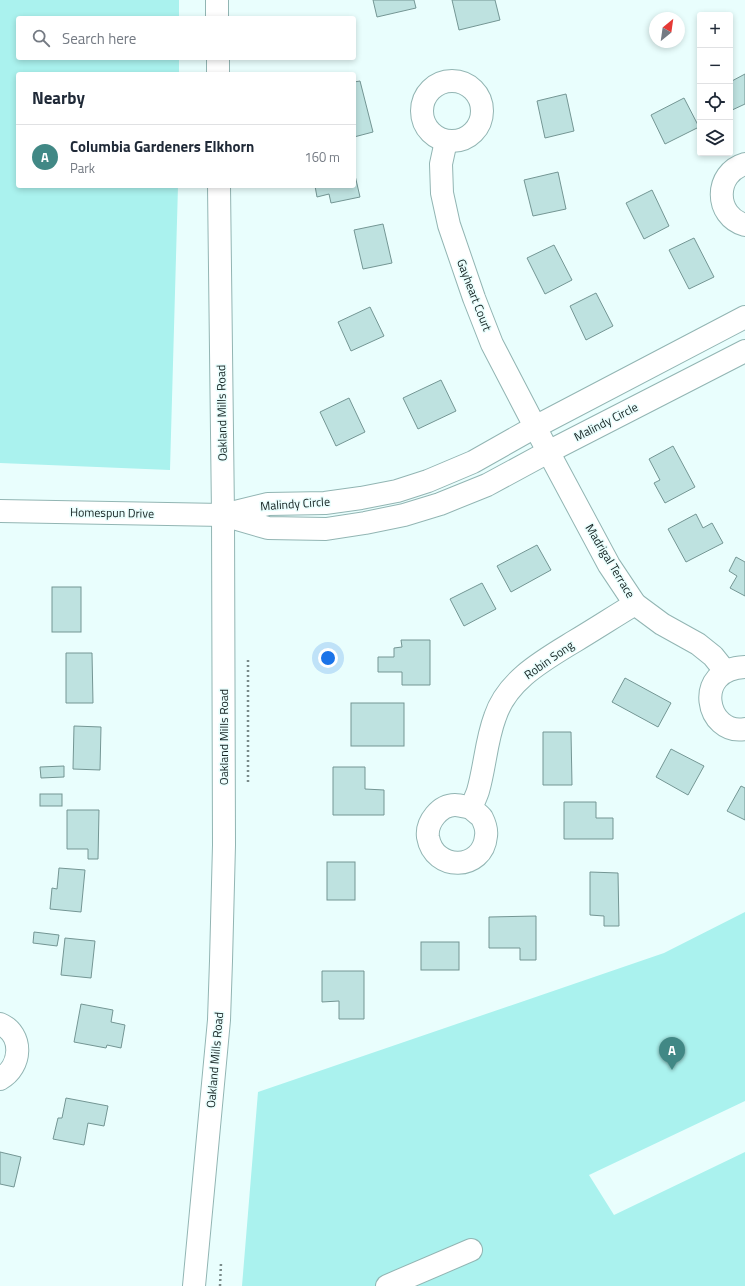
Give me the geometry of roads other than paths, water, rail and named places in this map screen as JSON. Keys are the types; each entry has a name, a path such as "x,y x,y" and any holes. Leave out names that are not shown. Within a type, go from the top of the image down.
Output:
{"street":[{"path":"217,0 217,16"},
{"path":"218,60 218,72"},
{"name":"Gayheart Court","path":"446,140 441,164 442,193 449,225 462,265 492,344 541,440"},
{"path":"745,164 739,166 731,172 725,180 722,190 722,200 725,209 731,217 739,223 745,225"},
{"name":"Oakland Mills Road","path":"194,1286 217,1035 222,961 224,845 220,188"},
{"name":"Malindy Circle","path":"223,515 268,528 326,529 404,515 440,504 487,485 541,440 745,317"},
{"name":"Malindy Circle","path":"541,440 745,351"},
{"name":"Madrigal Terrace","path":"541,440 609,565 635,604 662,624 698,644 713,656 735,669"},
{"name":"Homespun Drive","path":"0,511 223,515"},
{"name":"Robin Song","path":"471,808 478,792 488,739 495,715 512,686 546,659 635,604"},
{"name":"Madrigal Terrace","path":"735,669 717,677 712,686 710,696 711,706 715,716 722,723 732,728 745,729"},
{"path":"0,1024 11,1032 17,1045 17,1058 12,1069 0,1079"},
{"path":"387,1286 471,1250"}],"place":[{"name":"Columbia Gardeners Elkhorn","path":"672,1070"}]}
